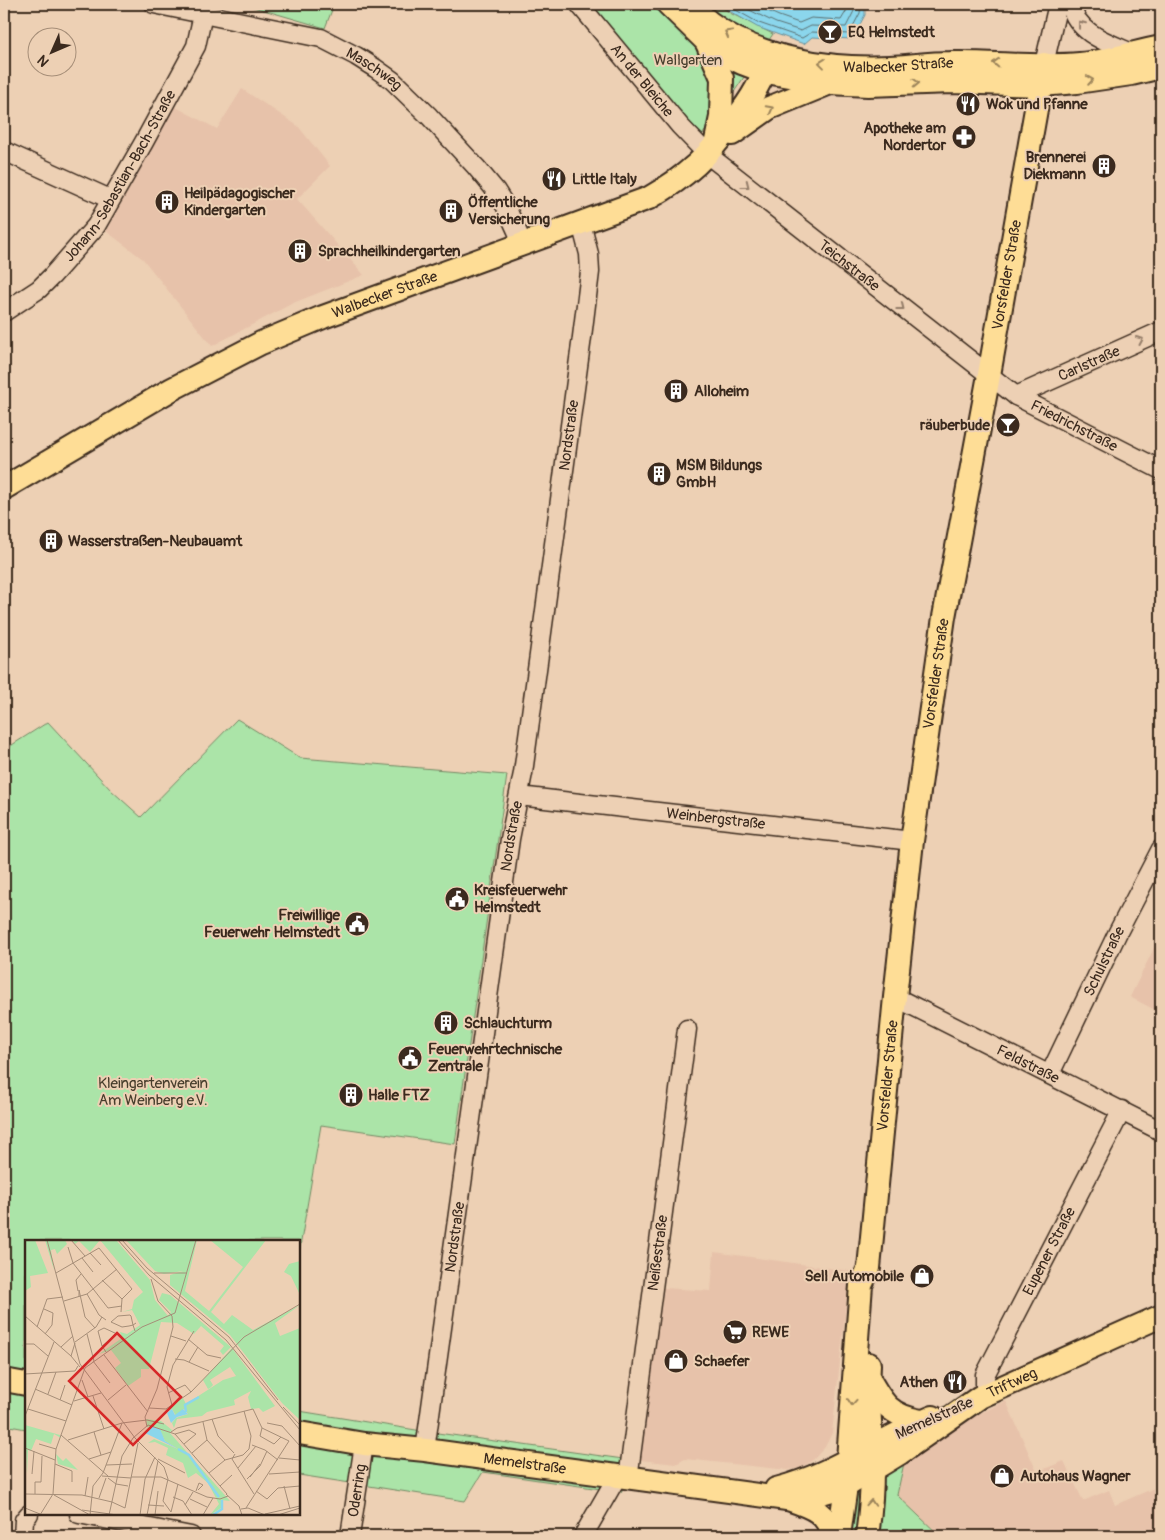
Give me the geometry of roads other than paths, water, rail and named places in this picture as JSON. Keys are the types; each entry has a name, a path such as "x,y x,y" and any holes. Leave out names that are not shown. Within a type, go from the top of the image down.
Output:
{"main road":[{"path":"668,4 706,41 728,56 742,63 769,63"},
{"path":"689,4 709,22 769,63"},
{"path":"706,41 722,78 721,117 712,150"},
{"path":"1043,75 1082,64 1161,47"},
{"name":"Walbecker Straße","path":"769,63 804,61 870,67 979,62 1043,75"},
{"name":"Walbecker Straße","path":"4,488 172,389 261,343 323,317 649,198 670,186 712,150 744,108 769,63"},
{"name":"Walbecker Straße","path":"769,63 830,83 868,85 952,82 1043,75"},
{"path":"1043,75 1077,82 1131,74 1161,67"},
{"name":"Vorsfelder Straße","path":"867,1536 871,1506 872,1470 868,1376 873,1286 869,1268 912,840 944,617 1043,75"},
{"path":"712,150 769,108 830,83"},
{"name":"Vorsfelder Straße","path":"839,1536 846,1486 861,1285 869,1268"},
{"name":"Triftweg","path":"846,1486 984,1396 1161,1316"},
{"path":"868,1376 880,1399 892,1411 910,1419 922,1421"},
{"path":"4,1380 25,1384"},
{"name":"Memelstraße","path":"750,1494 794,1485 818,1476 922,1421 984,1396"},
{"name":"Memelstraße","path":"300,1433 364,1444 425,1450 787,1499 815,1495 846,1486"},
{"path":"787,1499 812,1507 821,1513 833,1536"}],"street":[{"name":"Maschweg","path":"154,4 321,38 375,68 392,80 429,116 476,167 506,207 523,244"},
{"name":"An der Bleiche","path":"579,4 680,126 712,150"},
{"path":"1043,75 1058,4"},
{"path":"1070,4 1077,19 1098,40 1132,53"},
{"name":"Johann-Sebastian-Bach-Straße","path":"4,312 39,289 96,226 196,46 203,14"},
{"name":"Teichstraße","path":"712,150 989,376"},
{"path":"4,151 110,199"},
{"name":"Nordstraße","path":"425,1450 496,936 510,839 519,796 562,492 570,418 582,337 590,272 589,254 581,223"},
{"name":"Carlstraße","path":"1016,396 1161,331"},
{"name":"Friedrichstraße","path":"989,376 1016,396 1161,470"},
{"name":"Weinbergstraße","path":"519,796 912,840"},
{"name":"Schulstraße","path":"1050,1074 1118,932 1161,849"},
{"name":"Feldstraße","path":"895,997 1161,1131"},
{"name":"Neißestraße","path":"622,1478 687,1029"},
{"name":"Eupener Straße","path":"984,1396 985,1375 1122,1110"},
{"name":"Oderring","path":"350,1536 364,1444"},
{"path":"583,1536 622,1478"},
{"path":"24,1536 24,1520 28,1515"},
{"path":"83,1515 159,1533 191,1536"}],"water":[{"path":"717,4 865,4 865,15 852,39 812,37 804,44 757,27"}],"place":[{"name":"EQ Helmstedt","path":"830,32"},
{"name":"Wok und Pfanne","path":"968,104"},
{"name":"Apotheke am Nordertor","path":"964,137"},
{"name":"Brennerei Diekmann","path":"1104,166"},
{"name":"Little Italy","path":"554,179"},
{"name":"Heilpädagogischer Kindergarten","path":"167,202"},
{"name":"Öffentliche Versicherung","path":"451,211"},
{"name":"Sprachheilkindergarten","path":"300,251"},
{"name":"Alloheim","path":"676,391"},
{"name":"räuberbude","path":"1008,425"},
{"name":"MSM Bildungs GmbH","path":"659,474"},
{"name":"Wasserstraßen-Neubauamt","path":"51,541"},
{"name":"Kreisfeuerwehr Helmstedt","path":"457,899"},
{"name":"Freiwillige Feuerwehr Helmstedt","path":"357,924"},
{"name":"Schlauchturm","path":"446,1023"},
{"name":"Feuerwehrtechnische Zentrale","path":"410,1058"},
{"name":"Halle FTZ","path":"351,1095"},
{"name":"Sell Automobile","path":"922,1276"},
{"name":"REWE","path":"735,1332"},
{"name":"Schaefer","path":"676,1361"},
{"name":"Athen","path":"955,1382"},
{"name":"Autohaus Wagner","path":"1002,1476"}],"park label":[{"name":"Wallgarten","path":"688,60"},
{"name":"Kleingartenverein Am Weinberg e.V.","path":"153,1092"}]}
